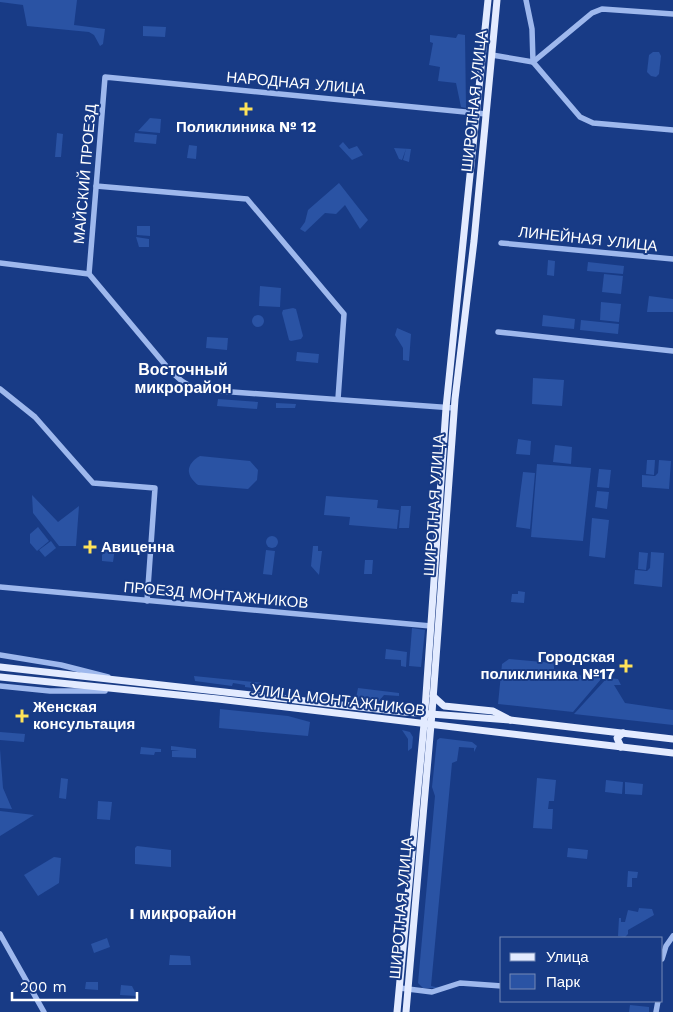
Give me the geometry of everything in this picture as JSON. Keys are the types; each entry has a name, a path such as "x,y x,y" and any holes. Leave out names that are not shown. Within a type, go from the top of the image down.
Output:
{"main road":[{"name":"ШИРОТНАЯ УЛИЦА","path":"406,1012 428,724 431,626 446,408 488,0"},
{"name":"ШИРОТНАЯ УЛИЦА","path":"428,713 433,696 454,408 472,262 497,0"},
{"path":"463,240 466,246 473,245 474,241"},
{"path":"461,261 468,257 472,262"},
{"path":"437,533 441,537 446,533"},
{"path":"436,554 441,550 444,554"},
{"name":"УЛИЦА МОНТАЖНИКОВ","path":"0,667 428,713 510,720 673,739"},
{"name":"УЛИЦА МОНТАЖНИКОВ","path":"0,677 673,753"},
{"path":"433,696 444,706 493,711 510,720"},
{"name":"ШИРОТНАЯ УЛИЦА","path":"397,1012 428,724"},
{"path":"621,748 617,738 623,733"}],"street":[{"path":"526,0 532,29 533,62 580,117 593,123 673,130"},
{"path":"492,55 533,62 592,13 602,9 673,14"},
{"name":"НАРОДНАЯ УЛИЦА","path":"105,77 486,114"},
{"name":"МАЙСКИЙ ПРОЕЗД","path":"89,274 105,77"},
{"path":"96,186 247,198 344,314 338,399"},
{"name":"ЛИНЕЙНАЯ УЛИЦА","path":"501,243 673,260"},
{"path":"0,263 89,274 167,367 179,380 190,387 210,391 454,408"},
{"path":"498,332 673,351"},
{"path":"0,389 35,417 93,483 155,488 147,601"},
{"name":"ПРОЕЗД МОНТАЖНИКОВ","path":"0,587 431,626"},
{"path":"0,655 61,665 110,678"},
{"path":"0,686 50,692 133,691"},
{"path":"0,934 44,1012"},
{"path":"663,957 673,936"},
{"path":"400,988 438,992 460,983 500,986"}],"green space":[{"path":"0,0 77,0 74,25 105,29 103,44 100,46 94,35 89,32 27,26 23,5 0,2"},
{"path":"143,26 166,27 165,37 143,36"},
{"path":"458,34 465,35 466,108 461,107 456,83 438,81 440,67 429,65 433,43 430,42 430,35 456,38"},
{"path":"653,52 659,52 661,56 659,74 656,77 651,76 647,72 649,55"},
{"path":"150,118 161,119 160,133 138,131"},
{"path":"57,133 63,134 61,157 55,157"},
{"path":"135,133 157,135 156,144 134,142"},
{"path":"343,142 349,149 357,146 363,155 352,160 339,146"},
{"path":"189,145 197,146 196,159 187,158"},
{"path":"394,148 411,149 409,162 403,160 406,149 402,160 399,159"},
{"path":"339,183 368,220 360,229 345,205 336,214 325,213 305,232 300,229 305,222 308,210"},
{"path":"137,226 150,226 150,236 137,235"},
{"path":"136,237 149,239 149,247 139,247"},
{"path":"548,260 555,261 554,276 547,275"},
{"path":"588,262 624,266 623,274 587,271"},
{"path":"604,274 623,276 621,294 602,292"},
{"path":"260,286 281,288 280,307 259,306"},
{"path":"649,296 673,299 673,312 647,312"},
{"path":"601,302 621,304 619,322 600,320"},
{"path":"296,309 303,336 301,339 291,341 289,340 282,313 283,310"},
{"path":"256,315 260,315 264,321 260,327 256,327 252,323 252,319"},
{"path":"543,315 575,319 574,329 542,326"},
{"path":"581,320 619,324 618,334 580,330"},
{"path":"397,328 411,334 409,361 403,360 403,348 395,335"},
{"path":"207,337 228,338 227,350 206,348"},
{"path":"297,352 319,354 318,363 296,361"},
{"path":"533,378 564,380 562,406 532,404"},
{"path":"218,399 258,402 257,409 217,406"},
{"path":"276,403 296,404 295,408 276,408"},
{"path":"518,439 531,441 530,455 516,454"},
{"path":"555,445 572,447 571,464 553,462"},
{"path":"200,456 250,461 258,470 257,480 248,489 198,485 189,474 189,470 192,462"},
{"path":"647,460 655,460 654,475 646,474"},
{"path":"659,460 671,461 669,489 642,487 642,475 655,476 658,473"},
{"path":"537,464 591,468 583,541 531,537"},
{"path":"599,469 611,470 609,488 597,487"},
{"path":"523,472 535,473 530,529 516,527"},
{"path":"597,491 609,492 607,509 595,507"},
{"path":"32,495 58,522 79,506 76,546 59,546 33,513"},
{"path":"326,496 378,500 377,508 399,510 397,529 349,525 350,517 324,515"},
{"path":"401,506 411,506 409,528 399,528"},
{"path":"592,518 609,520 605,558 589,556"},
{"path":"38,527 49,541 37,551 30,543 30,534"},
{"path":"270,536 274,536 278,542 274,548 270,548 266,544 266,540"},
{"path":"51,541 56,548 45,557 39,550"},
{"path":"313,546 318,546 318,551 322,551 319,575 311,566"},
{"path":"109,547 115,548 113,562 102,561 102,555"},
{"path":"266,550 275,551 272,575 263,574"},
{"path":"639,552 648,553 646,570 638,569"},
{"path":"651,552 664,553 662,587 634,584 635,570 647,571 650,568"},
{"path":"365,560 373,560 372,574 364,574"},
{"path":"518,591 525,592 524,603 511,602 512,594 518,594"},
{"path":"412,628 425,630 421,667 409,666"},
{"path":"386,649 407,652 406,667 401,666 401,660 385,659"},
{"path":"509,659 554,663 554,672 602,678 573,712 498,704 502,664"},
{"path":"194,676 264,683 254,684 253,688 233,683 232,686 195,681"},
{"path":"607,678 618,679 621,685 614,685 625,703 673,710 673,725 574,714"},
{"path":"358,688 399,693 399,696 384,695 379,701 356,698"},
{"path":"220,709 288,716 310,722 308,736 219,728"},
{"path":"402,730 410,732 413,737 412,748 408,751 408,739"},
{"path":"0,732 25,734 24,742 0,740"},
{"path":"440,738 472,742 477,746 474,752 474,748 459,747 457,761 452,763 431,986 440,988 423,988 418,983 435,796 432,787 437,740"},
{"path":"171,746 196,749 196,758 172,757 172,751 180,751 171,750"},
{"path":"141,747 161,749 161,752 155,752 154,755 140,754"},
{"path":"0,749 3,788 12,809 0,808"},
{"path":"61,778 68,779 66,799 59,798"},
{"path":"537,778 556,780 554,801 549,801 548,809 553,809 552,829 533,828"},
{"path":"606,780 623,782 622,794 605,792"},
{"path":"625,782 643,784 642,795 625,794"},
{"path":"98,801 112,802 110,820 97,819"},
{"path":"0,811 34,815 0,836"},
{"path":"137,846 171,850 171,867 135,864 135,848"},
{"path":"568,848 588,850 587,859 567,857"},
{"path":"54,857 61,858 59,883 38,896 24,875"},
{"path":"628,871 638,872 637,878 632,878 632,887 627,887"},
{"path":"639,908 652,909 654,915 628,930 628,934 625,937 618,936 619,918 621,918 621,922 625,922 628,910 638,912"},
{"path":"107,938 110,947 94,953 91,944"},
{"path":"170,955 190,956 191,965 169,965"},
{"path":"86,982 98,982 98,990 85,989"},
{"path":"121,985 132,986 137,996 120,995"},
{"path":"630,1005 649,1007 649,1012 629,1012"}],"place":[{"name":"Поликлиника № 12","path":"246,109"},
{"name":"Авиценна","path":"90,547"},
{"name":"Городская поликлиника №17","path":"626,666"},
{"name":"Женская консультация","path":"22,716"}],"district":[{"name":"Восточный микрорайон","path":"183,378"},
{"name":"I микрорайон","path":"183,913"}]}
